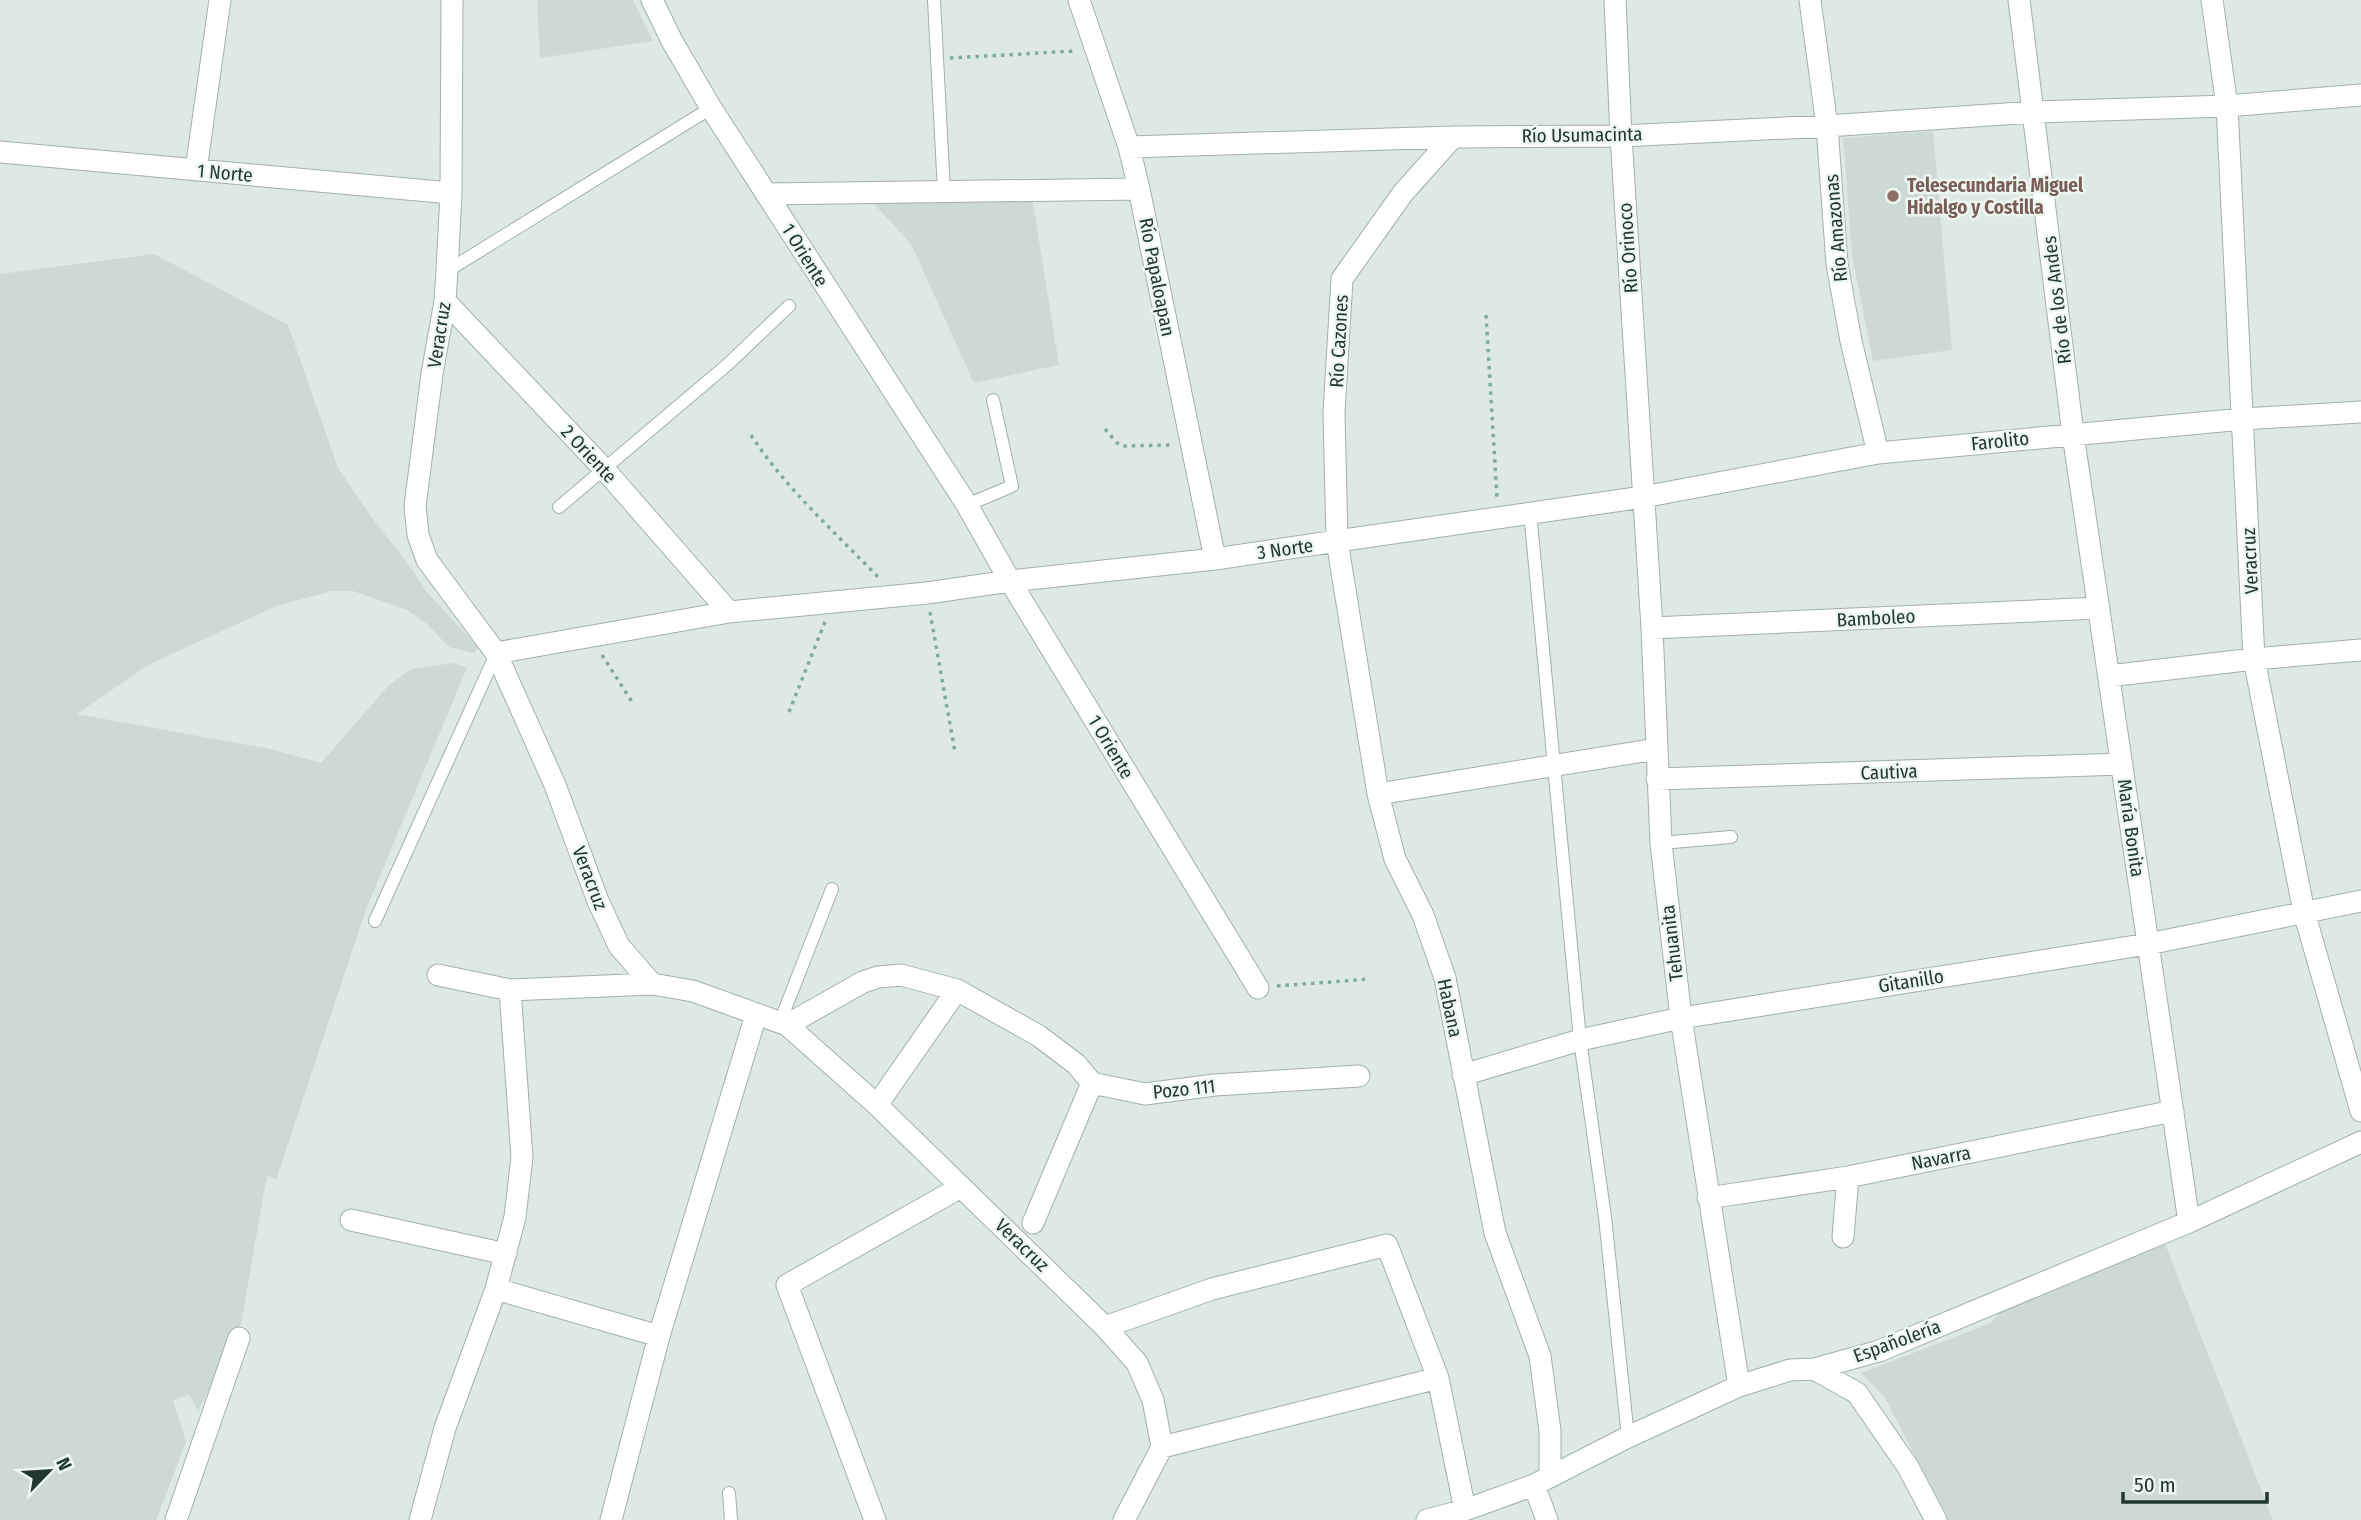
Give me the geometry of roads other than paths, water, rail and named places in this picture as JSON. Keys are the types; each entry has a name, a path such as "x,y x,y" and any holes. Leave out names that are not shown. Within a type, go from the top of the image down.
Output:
{"street":[{"path":"196,170 220,0"},
{"name":"Veracruz","path":"452,0 451,193 445,301 432,374 415,506 418,535 426,560 496,653 555,785 598,901 619,946 652,984 693,990 783,1023 877,1105 1105,1326 1137,1363 1153,1400 1162,1447"},
{"name":"1 Oriente","path":"652,0 671,41 711,108 967,505 1010,581 1258,988"},
{"name":"Río Papaloapan","path":"1079,0 1129,148 1139,189 1214,559"},
{"name":"Río Orinoco","path":"1615,0 1643,497"},
{"name":"Río Amazonas","path":"1810,0 1827,126 1837,264 1851,341 1878,453"},
{"name":"Río de los Andes","path":"2019,0 2073,434"},
{"name":"Veracruz","path":"2212,0 2227,106 2254,659 2304,912 2361,1111"},
{"name":"Río Usumacinta","path":"1129,148 1453,136 1621,136 2035,113 2227,106 2361,95"},
{"name":"Río Cazones","path":"1338,541 1334,413 1342,279 1403,193 1453,136"},
{"name":"1 Norte","path":"0,152 451,193"},
{"path":"766,194 1139,189"},
{"name":"2 Oriente","path":"445,301 605,470 729,612"},
{"name":"Farolito","path":"1643,497 1878,453 2243,419 2361,412"},
{"name":"María Bonita","path":"2073,434 2189,1222"},
{"name":"3 Norte","path":"496,653 729,612 927,593 1010,581 1214,559 1643,497"},
{"name":"Tehuanita","path":"1643,497 1652,628 1661,843 1681,1018 1739,1386"},
{"name":"Habana","path":"1338,541 1378,794 1395,859 1423,915 1445,978 1495,1233 1540,1356 1550,1430 1542,1481"},
{"name":"Bamboleo","path":"1652,628 2099,608"},
{"path":"2109,676 2361,650"},
{"path":"1378,794 1656,749"},
{"name":"Cautiva","path":"1657,779 2122,764"},
{"name":"Gitanillo","path":"1464,1075 1580,1040 1681,1018 2148,944 2361,901"},
{"path":"438,975 510,990 652,984"},
{"path":"783,1023 863,982 878,977 901,975 957,990 1039,1036 1076,1064 1092,1083"},
{"path":"420,1520 445,1428 496,1289 514,1217 522,1157 510,990"},
{"path":"877,1105 957,990"},
{"path":"611,1520 659,1336 756,1015"},
{"name":"Pozo 111","path":"1092,1083 1145,1094 1215,1085 1359,1076"},
{"name":"Veracruz","path":"1032,1223 1092,1083"},
{"name":"Navarra","path":"1708,1198 1848,1177 2173,1111"},
{"name":"Españolería","path":"1427,1520 1465,1510 1542,1481 1628,1437 1739,1386 1790,1370 1814,1369 1879,1351 2189,1222 2361,1142"},
{"path":"1843,1237 1848,1177"},
{"path":"875,1520 786,1285 961,1186"},
{"path":"351,1220 506,1254"},
{"path":"1105,1326 1212,1289 1387,1245 1438,1378 1465,1510"},
{"path":"496,1289 659,1336"},
{"path":"176,1520 239,1338"},
{"path":"1814,1369 1857,1393 1909,1467 1936,1520"},
{"path":"1124,1520 1162,1447 1438,1378"},
{"path":"1542,1481 1547,1520"}],"lane":[{"path":"934,0 944,192"},
{"path":"447,271 711,108"},
{"path":"559,507 727,365 789,306"},
{"path":"967,505 1013,486 993,400"},
{"path":"1530,512 1580,1040 1605,1217 1628,1437"},
{"path":"375,921 496,653"},
{"path":"1661,843 1731,837"},
{"path":"783,1023 832,888"},
{"path":"729,1493 731,1520"}],"place":[{"name":"Telesecundaria Miguel Hidalgo y Costilla","path":"1893,196"}]}
